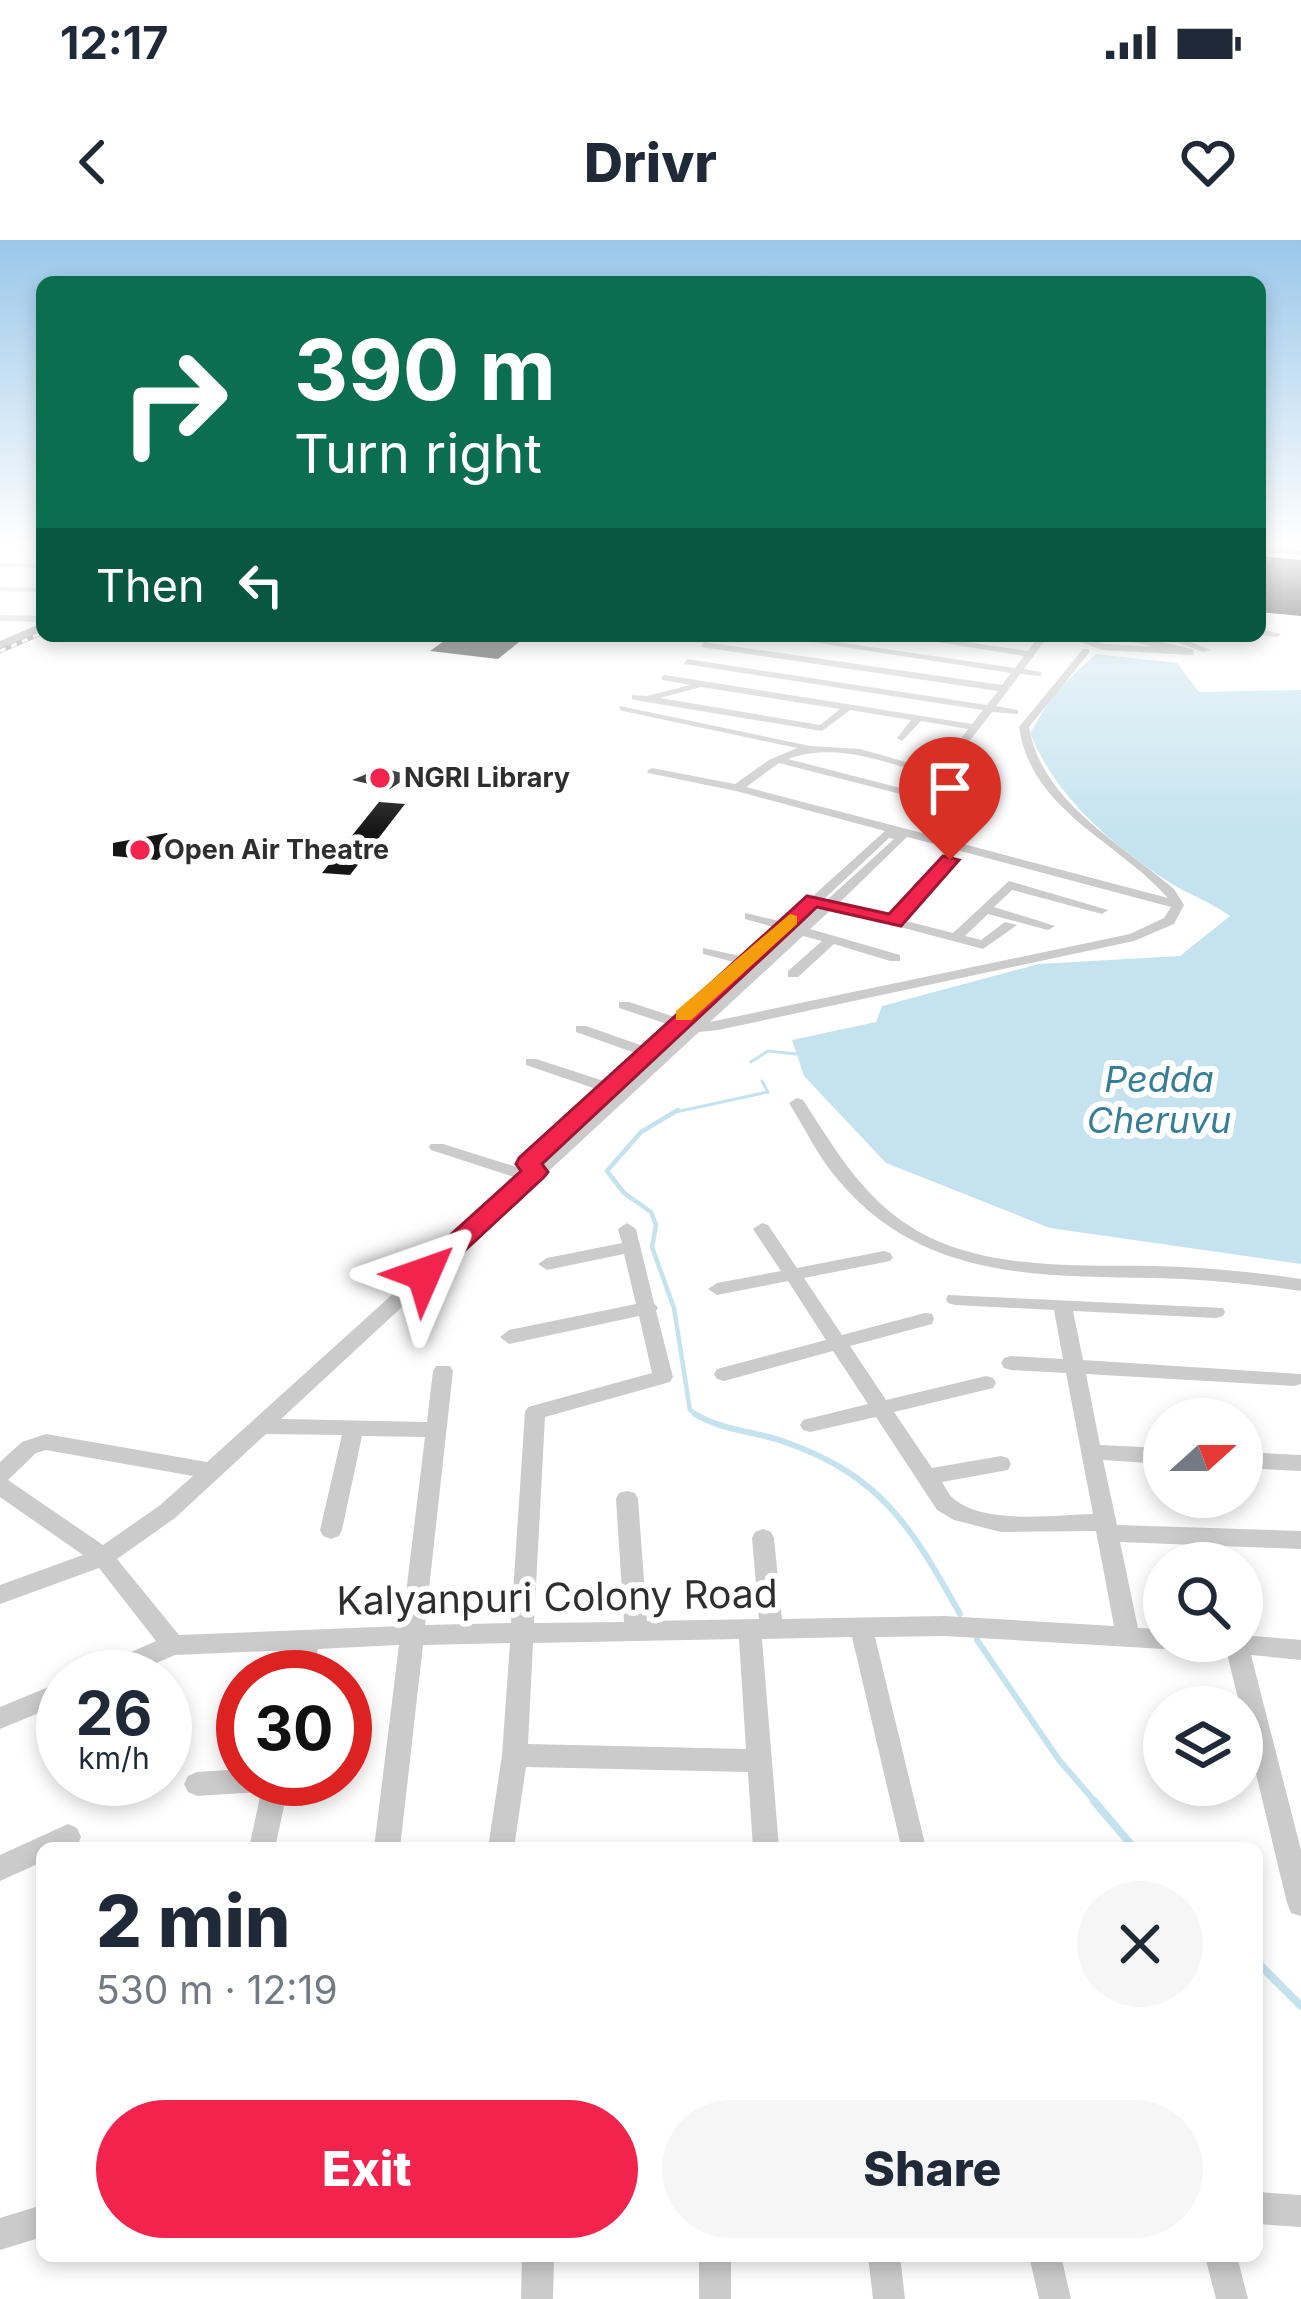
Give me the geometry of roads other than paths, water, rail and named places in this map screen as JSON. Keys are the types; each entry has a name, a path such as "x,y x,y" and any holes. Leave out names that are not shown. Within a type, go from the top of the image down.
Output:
{"street":[{"path":"821,642 1038,674"},
{"path":"650,698 864,642"},
{"path":"946,642 1030,654"},
{"path":"780,760 916,795 964,790 968,779 959,748 1037,642"},
{"path":"1095,642 1136,652 1202,646"},
{"path":"1128,642 1136,652"},
{"path":"1170,642 1202,646"},
{"path":"704,645 1006,689"},
{"path":"1086,651 1024,727 1028,758 1059,800 1152,875 1178,905"},
{"path":"687,662 1013,712"},
{"path":"664,678 975,727"},
{"path":"635,697 822,728 848,707"},
{"path":"623,708 816,749 839,748 934,773"},
{"path":"902,738 918,718"},
{"path":"737,788 780,760 816,749"},
{"path":"652,771 737,788 1178,905"},
{"path":"923,838 947,820"},
{"path":"0,1594 103,1557 167,1512 532,1174 613,1090 753,962 783,926 872,857 830,904 753,962 708,951"},
{"path":"894,922 950,860"},
{"path":"956,938 1022,872"},
{"path":"1009,884 1102,910"},
{"path":"814,900 987,945 1010,925"},
{"path":"613,1090 644,1051 685,1025 1134,938 1169,921 1178,905"},
{"path":"985,908 1048,926"},
{"path":"750,916 896,958"},
{"path":"858,947 875,934"},
{"path":"793,974 832,939"},
{"path":"624,1005 685,1025"},
{"path":"580,1029 644,1051"},
{"path":"531,1062 613,1090"},
{"path":"797,1102 833,1166 867,1201 916,1239 957,1255 1066,1275 1227,1271 1301,1285"},
{"path":"436,1147 532,1174"},
{"path":"762,1229 927,1477 961,1516 1301,1540"},
{"path":"503,1842 515,1755 536,1412 663,1377 630,1238 547,1264"},
{"path":"717,1289 884,1257"},
{"path":"956,1299 1216,1312"},
{"path":"1062,1305 1128,1636"},
{"path":"509,1336 649,1308"},
{"path":"724,1374 925,1319"},
{"path":"1011,1363 1294,1379"},
{"path":"388,1842 443,1371"},
{"path":"810,1425 986,1383"},
{"path":"261,1426 434,1430"},
{"path":"331,1530 354,1427"},
{"path":"0,1475 29,1447 46,1442 211,1472"},
{"path":"1091,1452 1143,1455"},
{"path":"1263,1461 1301,1463"},
{"path":"927,1477 1001,1464"},
{"path":"0,1486 103,1557 173,1645 161,1650"},
{"path":"627,1499 637,1631"},
{"path":"764,1538 760,1761 766,1842"},
{"path":"861,1626 913,1842"},
{"name":"Kalyanpuri Colony Road","path":"173,1645 861,1626 1143,1637"},
{"path":"306,1650 308,1639"},
{"path":"1263,1646 1301,1650"},
{"path":"1241,1662 1301,1903"},
{"path":"0,1718 36,1703"},
{"path":"515,1755 760,1761"},
{"path":"196,1784 216,1783"},
{"path":"263,1842 271,1806"},
{"path":"0,1868 36,1851"},
{"path":"1263,2208 1301,2211"},
{"path":"0,2234 36,2223"},
{"path":"537,2299 538,2262"},
{"path":"715,2262 716,2299"},
{"path":"885,2262 889,2299"},
{"path":"1046,2262 1055,2299"},
{"path":"1223,2262 1232,2299"}],"water":[{"name":"Pedda Cheruvu","path":"1096,654 1177,663 1199,692 1301,690 1301,1264 1050,1228 886,1163 804,1076 792,1040 876,1022 882,1006 1039,964 1180,956 1230,916 1164,879 1104,833 1069,797 1041,756 1030,733 1054,693"}],"waterway":[{"path":"751,1062 768,1051 796,1054"},
{"path":"674,1112 768,1092 762,1081"},
{"path":"674,1112 678,1110"},
{"path":"674,1112 641,1132 607,1171 624,1193 651,1212 656,1225 652,1247 674,1308 690,1410 695,1414"},
{"path":"695,1414 774,1438 847,1471 891,1508 960,1614"},
{"path":"695,1414 699,1417"},
{"path":"977,1640 1059,1760 1097,1804"},
{"path":"1094,1801 1129,1842"},
{"path":"1263,1968 1301,2006"}],"railway":[{"path":"0,651 23,641"}],"place":[{"name":"NGRI Library","path":"380,778"},
{"name":"Open Air Theatre","path":"140,850"}]}
